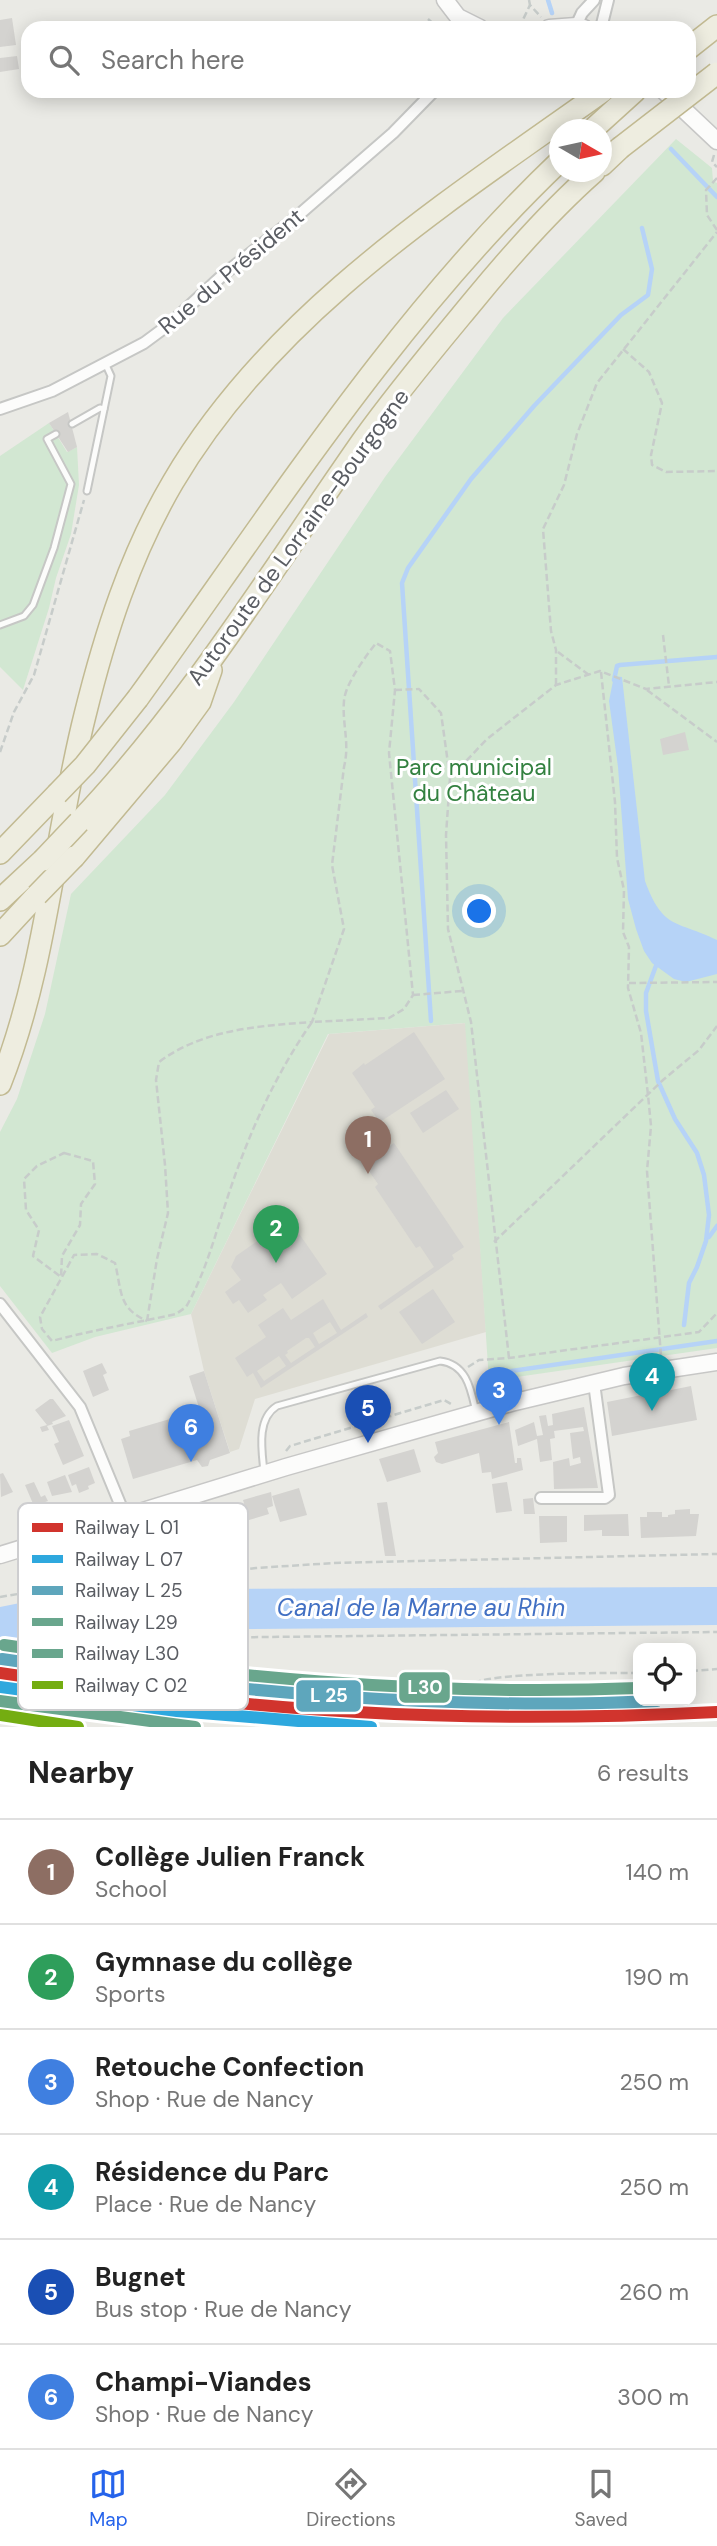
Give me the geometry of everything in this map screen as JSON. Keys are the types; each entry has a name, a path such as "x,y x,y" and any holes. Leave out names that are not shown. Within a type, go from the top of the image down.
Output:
{"highway":[{"path":"696,39 707,24"},
{"path":"696,89 717,73"},
{"path":"0,1084 31,985 84,720 101,653 131,568 172,483 198,442 251,374 315,310 442,206 593,98"},
{"path":"604,119 627,98"},
{"path":"612,155 685,98"},
{"name":"Autoroute de Lorraine-Bourgogne","path":"0,853 85,765 138,698 351,399 427,303 485,236 549,171"},
{"name":"Autoroute de Lorraine-Bourgogne","path":"0,900 79,822 143,749 216,655 365,438 445,335 531,234 584,182"},
{"path":"0,935 74,857 162,752 200,702 216,655"}],"main road":[{"path":"445,0 458,17 465,21"},
{"path":"671,98 717,141"},
{"path":"168,1503 469,1415 594,1382 717,1362"},
{"path":"0,1556 18,1550"}],"street":[{"path":"581,21 582,13 594,0"},
{"path":"603,21 608,0"},
{"name":"Rue du Président","path":"0,409 52,391 144,343 171,323 224,274 294,219 393,133 428,98"},
{"path":"0,1304 80,1408 120,1503"},
{"path":"541,1498 605,1498 609,1495 594,1382"}],"lane":[{"path":"87,491 111,376 105,363"},
{"path":"72,424 100,408 104,409"},
{"path":"0,625 24,615 33,605 63,519 71,484 47,439 56,434"},
{"path":"271,1472 261,1435 268,1415 277,1406 440,1361 462,1371 466,1377 469,1415"}],"path":[{"path":"528,0 543,21"},
{"path":"522,21 530,5"},
{"path":"556,685 556,650 551,631 543,528 564,485 577,434 597,383 717,231 708,215 706,190 717,177"},
{"path":"623,349 649,372 663,402 651,455 652,465 666,472 717,471"},
{"path":"0,752 15,712 34,675 87,491"},
{"path":"663,635 669,686"},
{"path":"147,1321 132,1314 125,1307 115,1264 97,1254 74,1255 40,1317 42,1329 52,1341 147,1321 181,1312 206,1268 228,1195 255,1128 287,1057 312,1022 344,929 332,865 348,751 344,698 376,643 390,651 396,690 389,753 413,995 404,1009 389,1018 312,1022 264,1025 207,1036 178,1048 159,1062 156,1080 168,1213 156,1259 147,1321"},
{"path":"556,650 589,674"},
{"path":"600,671 615,802 617,858 624,890 623,932 629,947 628,983 641,1033 651,1126 647,1171 660,1354"},
{"path":"450,778 487,739 556,685 600,671 646,689 717,742"},
{"path":"646,689 717,682"},
{"path":"396,690 419,689 441,713 450,778 446,835 448,929 471,1022 509,1358"},
{"path":"628,983 717,982"},
{"path":"413,995 462,991"},
{"path":"494,1242 663,1080 699,1050 717,1026"},
{"path":"64,1153 93,1161 95,1184 81,1204 80,1224 62,1256 61,1277 33,1256 38,1230 26,1210 24,1179 37,1167 64,1153"},
{"path":"462,1371 479,1360 658,1341 699,1332 717,1313"},
{"path":"271,1472 290,1446 444,1400 469,1415"},
{"path":"248,1570 334,1563 717,1554"},
{"path":"0,1597 18,1594"},
{"path":"248,1637 717,1632"},
{"path":"0,1651 18,1649"},
{"path":"696,1670 717,1668"},
{"path":"459,1709 466,1691 476,1681 503,1677 633,1673"},
{"path":"248,1680 395,1686 456,1685 466,1691"}],"shaded area":[{"path":"466,1023 486,1332 255,1399 239,1449 230,1452 204,1371 191,1314 329,1034"}],"green space":[{"name":"Parc municipal du Château","path":"676,139 712,168 713,181 717,183 717,1348 489,1381 465,1023 328,1034 191,1314 95,1337 52,1353 0,1286 0,1132 17,1099 45,1014 71,894 165,795 234,702 385,477 503,318"},
{"path":"49,423 67,452 77,447 79,485 71,534 23,690 0,667 0,456"}],"water":[{"path":"614,676 622,677 645,881 658,908 665,916 717,940 717,974 686,982 674,979 652,963 644,951 636,929 628,899 618,767 609,701"},
{"name":"Canal de la Marne au Rhin","path":"717,1587 717,1625 248,1629 248,1589"},
{"name":"Canal de la Marne au Rhin","path":"18,1604 18,1641 0,1646 0,1607"}],"building":[{"path":"12,18 16,45 0,47 0,20"},
{"path":"17,56 19,69 0,72 0,58"},
{"path":"68,412 77,447 68,452 49,423"},
{"path":"685,732 689,750 663,755 660,739"},
{"path":"414,1032 445,1079 380,1122 371,1110 375,1107 352,1073"},
{"path":"446,1090 459,1109 423,1133 410,1113"},
{"path":"394,1143 464,1247 452,1255 454,1259 381,1310 378,1306 434,1267 420,1246 416,1248 375,1187 378,1184 364,1164"},
{"path":"289,1219 327,1274 292,1299 281,1283 263,1295 267,1300 248,1313 239,1300 233,1304 225,1292 241,1280 231,1267 236,1256"},
{"path":"433,1289 455,1322 422,1344 399,1312"},
{"path":"323,1299 341,1330 366,1313 368,1317 261,1388 253,1373 247,1377 235,1358 266,1337 258,1325 283,1308 291,1320","holes":["330,1322 337,1333 319,1344 313,1333","306,1338 309,1338 315,1347 291,1363 285,1355","279,1356 286,1366 264,1381 257,1371"]},
{"path":"102,1363 107,1373 103,1375 109,1390 93,1397 83,1371"},
{"path":"204,1371 230,1453 210,1460 208,1466 202,1467 197,1460 133,1479 121,1439 130,1436 129,1431 180,1416 182,1423 202,1417 189,1376"},
{"path":"691,1386 697,1420 612,1436 607,1402 647,1394 648,1397 651,1394"},
{"path":"53,1399 66,1416 52,1422 53,1424 47,1426 49,1430 42,1432 40,1427 47,1425 35,1410"},
{"path":"584,1407 598,1488 554,1489 553,1462 569,1458 570,1466 581,1463 580,1457 573,1459 570,1433 584,1431 583,1427 554,1431 555,1438 550,1439 552,1460 540,1462 537,1439 518,1446 515,1430 534,1422 537,1436 543,1435 539,1416 546,1415 548,1426 553,1425 552,1414"},
{"path":"69,1420 84,1456 63,1465 54,1444 59,1442 52,1426"},
{"path":"509,1422 515,1463 517,1458 521,1458 523,1470 492,1479 491,1472 482,1473 479,1453 442,1464 436,1462 434,1457 438,1453 435,1442"},
{"path":"414,1449 421,1472 387,1482 379,1459"},
{"path":"89,1467 95,1483 79,1493 76,1484 72,1486 68,1475"},
{"path":"3,1473 13,1492 1,1497 0,1474"},
{"path":"65,1475 72,1492 52,1496 47,1482"},
{"path":"34,1482 41,1497 45,1495 48,1501 33,1503 25,1485"},
{"path":"507,1482 512,1511 496,1513 492,1484"},
{"path":"299,1488 307,1515 280,1522 272,1496"},
{"path":"271,1492 273,1506 267,1508 269,1514 249,1520 248,1503 244,1503 243,1500"},
{"path":"533,1498 535,1514 524,1514 523,1499"},
{"path":"387,1502 396,1556 385,1556 377,1503"},
{"path":"690,1509 690,1514 699,1514 696,1536 641,1538 640,1517 647,1517 647,1512 662,1512 662,1517 668,1517 675,1514 675,1510"},
{"path":"628,1514 629,1536 602,1536 602,1530 584,1531 584,1515"},
{"path":"539,1516 567,1516 567,1542 540,1543"}],"waterway":[{"path":"548,0 552,13"},
{"path":"671,149 717,197"},
{"path":"431,1021 402,583 408,568 471,479 534,406 621,315 648,295 652,269 642,228"},
{"path":"614,680 617,666 620,665 717,657"},
{"path":"657,963 646,993 646,1011 658,1081 675,1119 697,1153 704,1175 709,1215 706,1241 689,1283 684,1325"},
{"path":"709,1237 717,1226"},
{"path":"491,1374 717,1341"}],"transit line":[{"path":"2,1659 18,1661"},
{"path":"0,1673 18,1676"},
{"path":"0,1687 18,1689"},
{"path":"248,1689 411,1701 633,1702"},
{"path":"248,1704 447,1716 627,1716 717,1712"},
{"path":"170,1710 371,1727"},
{"path":"0,1715 78,1727"}],"rail line":[{"name":"L30","path":"4,1645 18,1647"},
{"name":"L30","path":"248,1676 400,1687 559,1690 633,1688"},
{"name":"L29","path":"0,1701 18,1703"},
{"name":"L29","path":"68,1710 195,1727"}],"place":[{"name":"Collège Julien Franck","path":"368,1174"},
{"name":"Gymnase du collège","path":"276,1263"},
{"name":"Résidence du Parc","path":"652,1411"},
{"name":"Retouche Confection","path":"499,1425"},
{"name":"Bugnet","path":"368,1443"},
{"name":"Champi-Viandes","path":"191,1462"}]}
